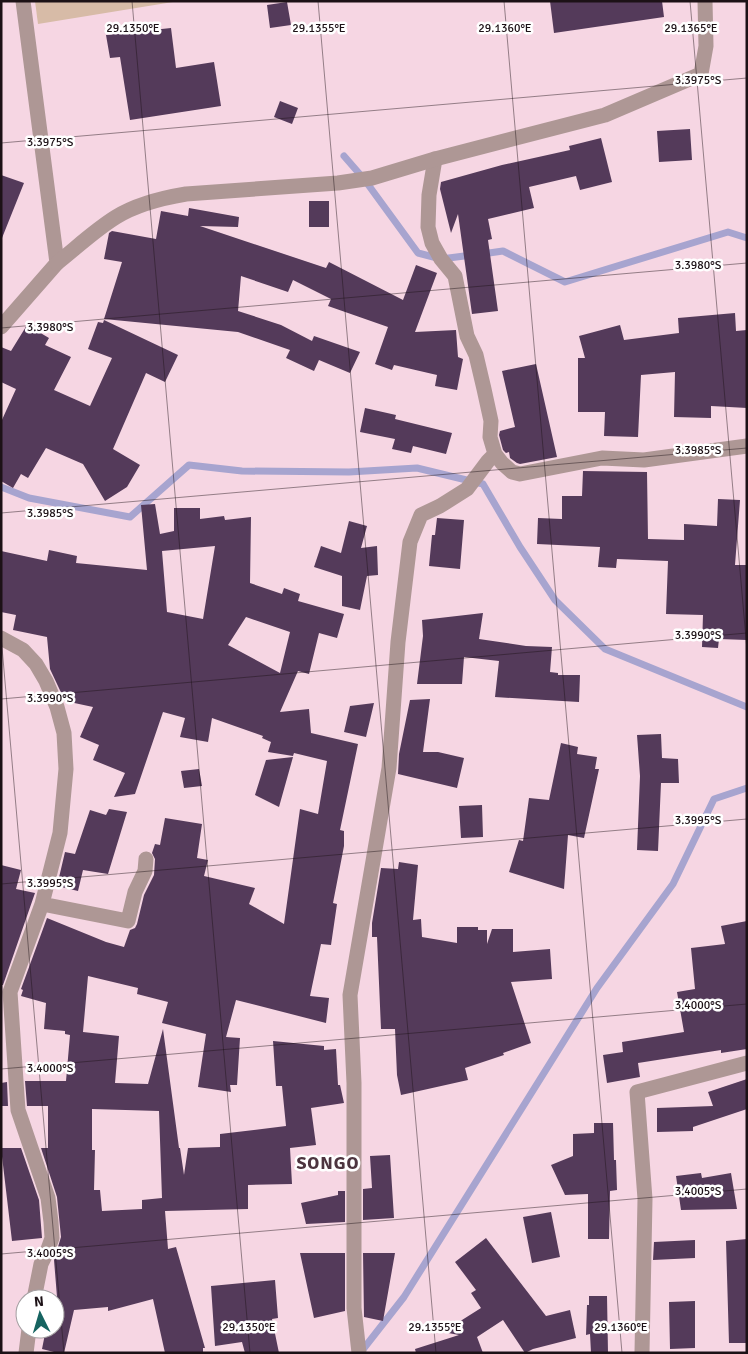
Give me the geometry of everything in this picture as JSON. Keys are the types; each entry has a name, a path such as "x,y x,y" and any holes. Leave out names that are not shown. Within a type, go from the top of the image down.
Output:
{"street":[{"path":"23,1 57,263"},
{"path":"1,327 57,263 116,217 141,205 162,198 186,194 338,183 372,178 435,159 606,116 701,74 706,46 705,1"},
{"path":"435,159 429,195 428,226 432,243 441,260 455,276 467,336 476,354 491,421 490,437 495,454 502,463 512,472 520,474 602,458 644,460 747,446"},
{"path":"359,1353 354,1292 354,1083 350,995 389,768 398,642 410,542 421,514 440,506 467,489 495,454"},
{"path":"1,638 23,650 36,664 46,681 57,707 64,733 66,769 60,834 42,904 10,992 18,1110 48,1198 51,1222 52,1238 40,1264 36,1289"},
{"path":"42,904 128,921 135,892 145,871 146,859"},
{"path":"642,1353 645,1199 637,1092 747,1063"},
{"path":"26,1353 28,1339"}],"shaded area":[{"path":"35,1 179,1 38,24"}],"building":[{"path":"550,1 662,1 664,17 554,33"},
{"path":"287,2 291,25 270,28 267,5"},
{"path":"171,28 176,68 214,62 221,106 130,120 120,57 110,58 106,35"},
{"path":"280,101 298,108 292,124 274,117"},
{"path":"690,129 692,160 659,162 657,131"},
{"path":"601,138 612,182 580,190 576,176 529,187 534,208 488,219 492,239 488,240 498,311 472,314 458,214 451,233 440,189 441,182 502,165 570,150 569,146"},
{"path":"1,175 24,183 2,238 1,238"},
{"path":"309,201 329,201 329,227 309,227"},
{"path":"189,208 239,217 238,227 200,226 326,268 329,262 403,300 416,265 437,273 415,332 456,330 458,357 463,359 457,390 435,386 437,375 394,365 392,370 375,364 388,327 328,306 331,299 293,280 288,292 241,276 238,311 281,325 312,341 314,336 360,352 350,373 319,360 314,371 286,358 290,350 238,332 104,319 122,262 104,259 109,233 112,231 156,239 161,211 188,216"},
{"path":"735,313 736,331 747,330 747,408 711,406 711,418 674,417 675,372 641,375 638,437 604,436 605,412 578,412 578,358 585,358 579,336 620,325 624,340 679,333 678,318"},
{"path":"104,320 178,355 165,382 146,373 113,449 140,465 127,487 105,501 83,464 46,448 28,478 21,474 13,488 1,481 1,422 16,389 1,382 1,347 11,351 27,325 49,338 45,345 71,357 54,390 90,406 112,358 88,349 98,322 103,323"},
{"path":"536,364 557,457 520,464 510,458 509,452 506,453 503,450 499,435 500,431 515,427 502,371"},
{"path":"365,408 396,415 395,419 452,433 446,454 413,446 411,453 392,449 395,439 360,432"},
{"path":"583,471 647,472 648,539 684,540 684,524 717,526 718,499 740,500 735,565 747,565 747,640 719,639 718,648 702,647 703,615 666,614 668,561 617,559 616,568 598,567 600,547 537,544 538,518 562,519 562,496 582,496"},
{"path":"155,504 160,534 174,531 174,508 200,508 200,519 224,516 225,520 251,517 250,583 282,594 284,588 300,594 298,601 344,614 337,638 319,633 309,674 298,671 280,712 309,709 311,733 358,744 340,830 344,831 344,846 333,903 337,904 331,945 321,944 310,996 329,998 326,1023 236,1000 226,1037 240,1038 237,1085 230,1085 231,1092 198,1087 206,1034 162,1023 168,1002 137,994 138,988 88,976 83,1032 119,1036 115,1083 148,1084 163,1029 184,1175 188,1148 220,1147 220,1134 286,1126 282,1086 276,1086 273,1041 324,1046 324,1050 336,1049 338,1085 340,1085 344,1103 311,1108 316,1145 290,1148 292,1184 248,1185 248,1209 165,1211 168,1249 176,1247 205,1348 203,1348 203,1353 165,1353 153,1299 108,1311 108,1307 74,1310 64,1353 58,1353 42,1349 44,1339 65,1339 65,1289 56,1289 54,1260 61,1237 57,1197 41,1148 48,1148 48,1106 27,1106 25,1081 66,1081 70,1035 65,1034 65,1031 44,1029 46,1003 21,996 23,990 21,989 47,918 106,942 124,947 130,930 135,928 137,924 144,895 154,875 155,859 152,853 155,844 160,845 165,818 202,824 197,858 208,860 204,876 255,888 249,904 284,924 300,809 318,814 327,761 294,753 293,756 268,752 271,742 262,738 263,736 212,718 208,742 180,737 185,718 163,712 135,794 114,797 125,773 93,760 99,745 80,737 93,707 65,701 50,669 47,637 13,630 16,615 1,612 1,551 47,561 49,550 77,556 76,563 147,570 141,505","holes":["215,546 203,619 167,612 162,551","246,617 290,632 280,673 228,645","92,1109 159,1111 162,1198 142,1200 142,1209 102,1211 100,1190 94,1190 95,1150 92,1150"]},
{"path":"437,518 464,520 460,569 429,566 432,535 435,535"},
{"path":"349,521 367,526 361,548 377,546 378,575 367,576 360,610 342,606 342,576 314,567 321,546 341,553"},
{"path":"483,613 479,639 526,646 552,647 550,672 558,673 558,675 580,675 579,702 495,697 499,661 464,657 462,684 417,684 423,636 422,620"},
{"path":"430,699 423,752 438,752 464,758 457,788 398,774 399,754 410,700"},
{"path":"374,703 366,737 344,732 350,706"},
{"path":"661,734 662,758 678,759 679,783 661,783 658,851 637,850 640,776 637,735"},
{"path":"561,743 578,747 577,754 597,757 595,769 599,769 584,838 568,835 564,889 509,872 519,840 523,841 529,798 549,800"},
{"path":"293,757 279,807 255,795 266,760"},
{"path":"199,769 202,786 184,788 181,771"},
{"path":"482,805 483,837 461,838 459,806"},
{"path":"109,809 127,812 108,874 83,870 78,891 57,886 65,852 75,854 90,810 106,815"},
{"path":"399,862 418,865 413,920 421,919 422,937 457,943 457,927 478,927 478,930 487,930 487,944 492,929 513,929 513,952 550,949 552,979 511,982 531,1043 503,1053 504,1055 465,1068 468,1080 401,1095 397,1075 395,1029 381,1029 377,937 372,937 372,923 381,868 398,869"},
{"path":"1,865 21,870 16,889 35,893 3,985 1,985"},
{"path":"747,921 747,1049 721,1053 721,1050 638,1063 640,1077 607,1083 603,1055 623,1052 622,1042 684,1032 677,992 695,989 691,948 725,944 721,926"},
{"path":"747,1079 747,1109 693,1127 693,1131 657,1132 657,1108 713,1106 708,1092"},
{"path":"7,1082 8,1106 1,1106 1,1083"},
{"path":"594,1123 613,1123 617,1190 610,1191 609,1239 588,1239 588,1194 565,1195 551,1165 573,1156 573,1134 594,1133"},
{"path":"1,1148 21,1148 39,1200 42,1238 12,1241"},
{"path":"390,1155 394,1218 363,1220 363,1189 372,1188 370,1156"},
{"path":"701,1173 702,1178 731,1173 737,1209 681,1210 676,1176"},
{"path":"338,1191 345,1191 345,1222 306,1224 301,1203 338,1195"},
{"path":"551,1212 560,1257 532,1263 523,1217"},
{"path":"486,1238 546,1316 570,1310 576,1338 533,1349 525,1353 503,1320 477,1337 483,1353 416,1353 415,1349 459,1335 443,1332 481,1308 471,1293 476,1290 455,1262"},
{"path":"747,1239 747,1343 729,1343 726,1241"},
{"path":"695,1240 695,1258 653,1260 654,1242"},
{"path":"300,1253 345,1253 345,1311 314,1318"},
{"path":"363,1253 395,1253 383,1321 364,1317"},
{"path":"275,1280 278,1318 272,1319 279,1353 245,1353 242,1342 215,1346 211,1286"},
{"path":"589,1296 607,1296 608,1353 591,1353 590,1334 586,1335"},
{"path":"695,1301 695,1348 670,1349 669,1302"}],"waterway":[{"path":"344,156 364,179 418,253 441,259 472,255"},
{"path":"482,254 503,251 565,282 728,232 747,238"},
{"path":"1,487 29,498 130,517 189,465 242,471 349,472 417,468 483,484 520,547 555,600 605,649 747,707"},
{"path":"361,1352 404,1297 597,988 673,884 714,799 747,788"}],"district":[{"name":"SONGO","path":"328,1163"}]}
